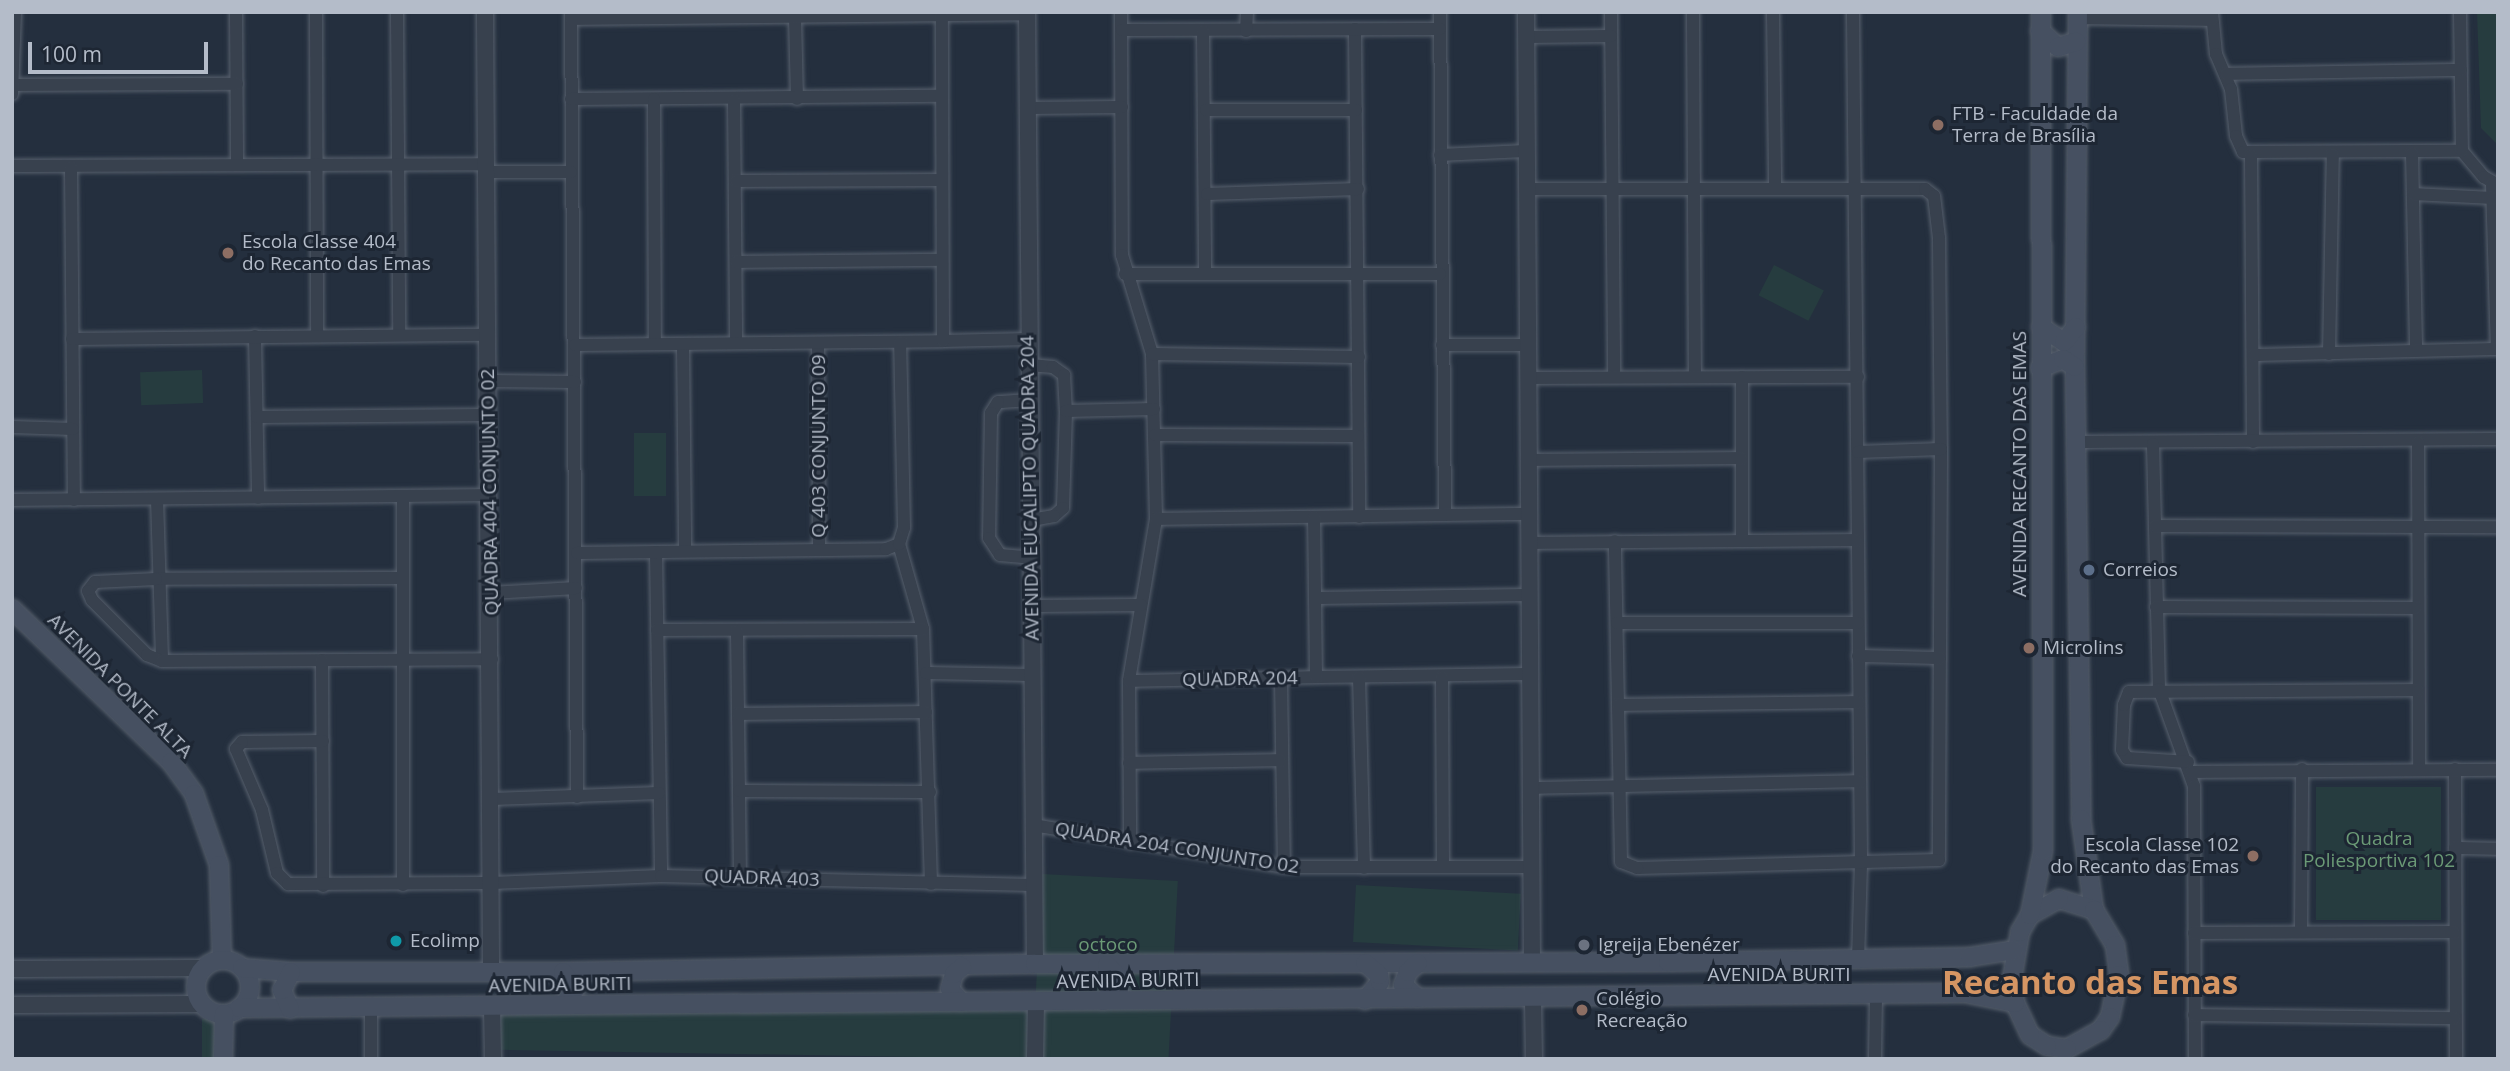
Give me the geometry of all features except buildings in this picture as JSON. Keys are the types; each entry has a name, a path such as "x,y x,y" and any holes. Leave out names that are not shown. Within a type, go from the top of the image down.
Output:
{"main road":[{"name":"AVENIDA RECANTO DAS EMAS","path":"2031,915 2043,851 2041,12"},
{"path":"2078,15 2074,367 2081,832 2094,910 2115,945 2119,975 2110,1017 2101,1030 2090,1059"},
{"path":"2040,31 2058,47 2076,42"},
{"path":"2041,327 2064,342 2076,327"},
{"path":"2040,368 2063,359 2074,367"},
{"name":"AVENIDA PONTE ALTA","path":"12,609 171,762 194,794 219,864 222,960"},
{"path":"2094,910 2059,899 2031,915 2014,950 2015,1003 2022,1025 2039,1050 2067,1049 2101,1030"},
{"name":"AVENIDA BURITI","path":"222,960 242,968 291,972 563,972 1035,964 1858,960 1970,957 2014,950"},
{"path":"202,1004 197,981 204,968 222,960"},
{"path":"1365,963 1374,969 1380,982 1365,1000"},
{"path":"1418,963 1408,972 1403,985 1418,998"},
{"path":"1102,1001 1119,988 1121,979 1107,965"},
{"path":"961,1002 950,989 954,974 962,967"},
{"path":"223,1059 232,1011 250,987 242,968"},
{"path":"290,1009 282,990 291,972"},
{"path":"563,972 575,989 564,1006"},
{"name":"AVENIDA BURITI","path":"202,1004 232,1011 1981,993 2015,1003"}],"street":[{"path":"15,12 14,90 237,84"},
{"path":"236,12 237,164"},
{"path":"316,12 317,335"},
{"path":"397,12 399,335"},
{"name":"QUADRA 404 CONJUNTO 02","path":"485,12 492,659 491,971"},
{"path":"1121,12 1125,274 1152,354 1156,519 1129,681 1130,843"},
{"path":"1246,31 1247,12"},
{"path":"1440,12 1440,274 1445,515"},
{"path":"1526,12 1530,543 1528,674 1532,788 1532,962"},
{"path":"1611,12 1614,377"},
{"path":"1693,12 1695,376"},
{"path":"1773,12 1775,188"},
{"path":"1853,12 1861,864 1858,960"},
{"path":"2253,355 2498,349 2492,198 2495,184 2462,151 2460,12"},
{"path":"577,797 571,16 795,17 1027,13"},
{"name":"AVENIDA EUCALIPTO QUADRA 204","path":"1027,13 1032,885 1035,964"},
{"path":"934,14 941,96 943,341"},
{"path":"2078,15 2212,16 2219,66 2226,74 2239,145 2251,155 2462,151"},
{"path":"795,17 797,99"},
{"path":"1355,29 1359,517"},
{"path":"1122,30 1440,29"},
{"path":"1203,31 1207,194 1205,273"},
{"path":"1526,37 1612,36"},
{"path":"2226,74 2461,70"},
{"path":"571,99 734,100 941,96"},
{"path":"654,99 655,344"},
{"path":"734,100 736,343"},
{"path":"1027,108 1122,107"},
{"path":"1206,110 1356,110"},
{"path":"1440,155 1525,151"},
{"path":"2412,153 2416,349"},
{"path":"2329,354 2333,154"},
{"path":"2251,155 2253,442"},
{"path":"12,166 399,163 571,172"},
{"path":"71,167 74,500"},
{"path":"736,181 941,180"},
{"path":"1207,194 1358,189"},
{"path":"1526,189 1925,189 1934,196 1939,238 1941,449 1939,860 1861,864 1628,866 1618,856 1615,541"},
{"path":"2413,194 2492,198"},
{"path":"736,262 942,260"},
{"path":"1125,274 1440,274"},
{"path":"72,339 487,335"},
{"path":"255,336 258,498"},
{"path":"575,345 1029,340"},
{"path":"900,342 904,528 899,544 923,629 931,884"},
{"name":"Q 403 CONJUNTO 09","path":"818,343 819,549"},
{"path":"683,344 685,551"},
{"path":"1443,345 1527,345"},
{"path":"1152,354 1359,357"},
{"path":"1030,365 1053,367 1064,375 1066,411 1063,508 1054,516 1031,520"},
{"path":"1527,377 1858,377"},
{"path":"1742,377 1742,541"},
{"path":"489,381 575,382"},
{"path":"1028,400 998,402 991,413 989,538 1000,555 1032,558"},
{"path":"1066,411 1154,409"},
{"path":"257,417 489,415"},
{"path":"12,427 73,429"},
{"path":"1155,435 1358,436"},
{"path":"2077,442 2153,444 2498,439"},
{"path":"2418,442 2416,608 2419,768"},
{"path":"2153,444 2159,689 2190,767 2195,1059"},
{"path":"1858,452 1941,449"},
{"path":"1529,460 1741,458"},
{"path":"12,500 489,495"},
{"path":"403,496 403,885"},
{"path":"157,499 156,579 162,661"},
{"path":"1156,519 1528,514"},
{"name":"QUADRA 204","path":"1129,681 1281,680 1316,677 1314,517"},
{"path":"2155,526 2498,527"},
{"path":"1530,543 1856,540"},
{"path":"577,553 886,549 899,544"},
{"path":"656,552 661,876"},
{"path":"403,578 156,579 95,582 88,591 92,600 147,655 162,661 492,659"},
{"path":"491,593 576,588"},
{"path":"1316,598 1528,595"},
{"path":"1032,607 1141,605"},
{"path":"2156,607 2416,608"},
{"path":"1617,623 1858,623"},
{"path":"657,631 923,629"},
{"path":"737,631 740,876"},
{"path":"1858,656 1940,658"},
{"path":"322,660 323,886"},
{"path":"926,673 1032,675"},
{"path":"1316,677 1528,674"},
{"path":"1359,677 1364,868"},
{"path":"1442,677 1443,867"},
{"path":"1281,680 1280,760 1284,867"},
{"path":"2418,690 2159,689 2126,695 2122,750 2132,762 2190,767 2498,770"},
{"path":"1618,705 1859,702"},
{"path":"738,714 926,712"},
{"name":"QUADRA 403","path":"323,741 242,742 236,749 262,810 279,878 288,884 403,885 661,876 740,876 931,884 1032,885"},
{"path":"1129,763 1280,760"},
{"path":"2301,931 2302,769"},
{"path":"2455,769 2456,1059"},
{"path":"1532,788 1860,781"},
{"path":"739,791 930,792"},
{"path":"492,799 659,793"},
{"name":"QUADRA 204 CONJUNTO 02","path":"1033,825 1284,867 1531,866"},
{"path":"2455,848 2498,849"},
{"path":"2194,933 2454,932"},
{"path":"12,969 204,968"},
{"path":"1875,1059 1876,996"},
{"path":"1533,998 1534,1059"},
{"path":"1035,1059 1036,1003"},
{"name":"AVENIDA BURITI","path":"12,1005 202,1004"},
{"path":"492,1007 494,1059"},
{"path":"371,1009 371,1059"},
{"path":"2194,1015 2455,1018"}],"green space":[{"path":"2477,12 2498,12 2498,145 2481,128"},
{"path":"1774,265 1824,290 1808,321 1759,295"},
{"path":"202,370 203,403 141,405 140,372"},
{"path":"634,433 666,433 666,496 634,496"},
{"name":"Quadra Poliesportiva 102","path":"2316,787 2441,787 2441,920 2316,920"},
{"name":"octoco","path":"1042,874 1178,881 1168,1059 1032,1059"},
{"path":"1356,885 1521,894 1518,951 1353,942"},
{"path":"500,1002 1029,1011 1028,1059 499,1050"},
{"path":"202,1019 216,1019 216,1059 202,1059"}],"place":[{"name":"FTB - Faculdade da Terra de Brasília","path":"1938,125"},
{"name":"Escola Classe 404 do Recanto das Emas","path":"228,253"},
{"name":"Correios","path":"2089,570"},
{"name":"Microlins","path":"2029,648"},
{"name":"Escola Classe 102 do Recanto das Emas","path":"2253,856"},
{"name":"Ecolimp","path":"396,941"},
{"name":"Igreija Ebenézer","path":"1584,945"},
{"name":"Colégio Recreação","path":"1582,1010"}],"district":[{"name":"Recanto das Emas","path":"2090,982"}]}
